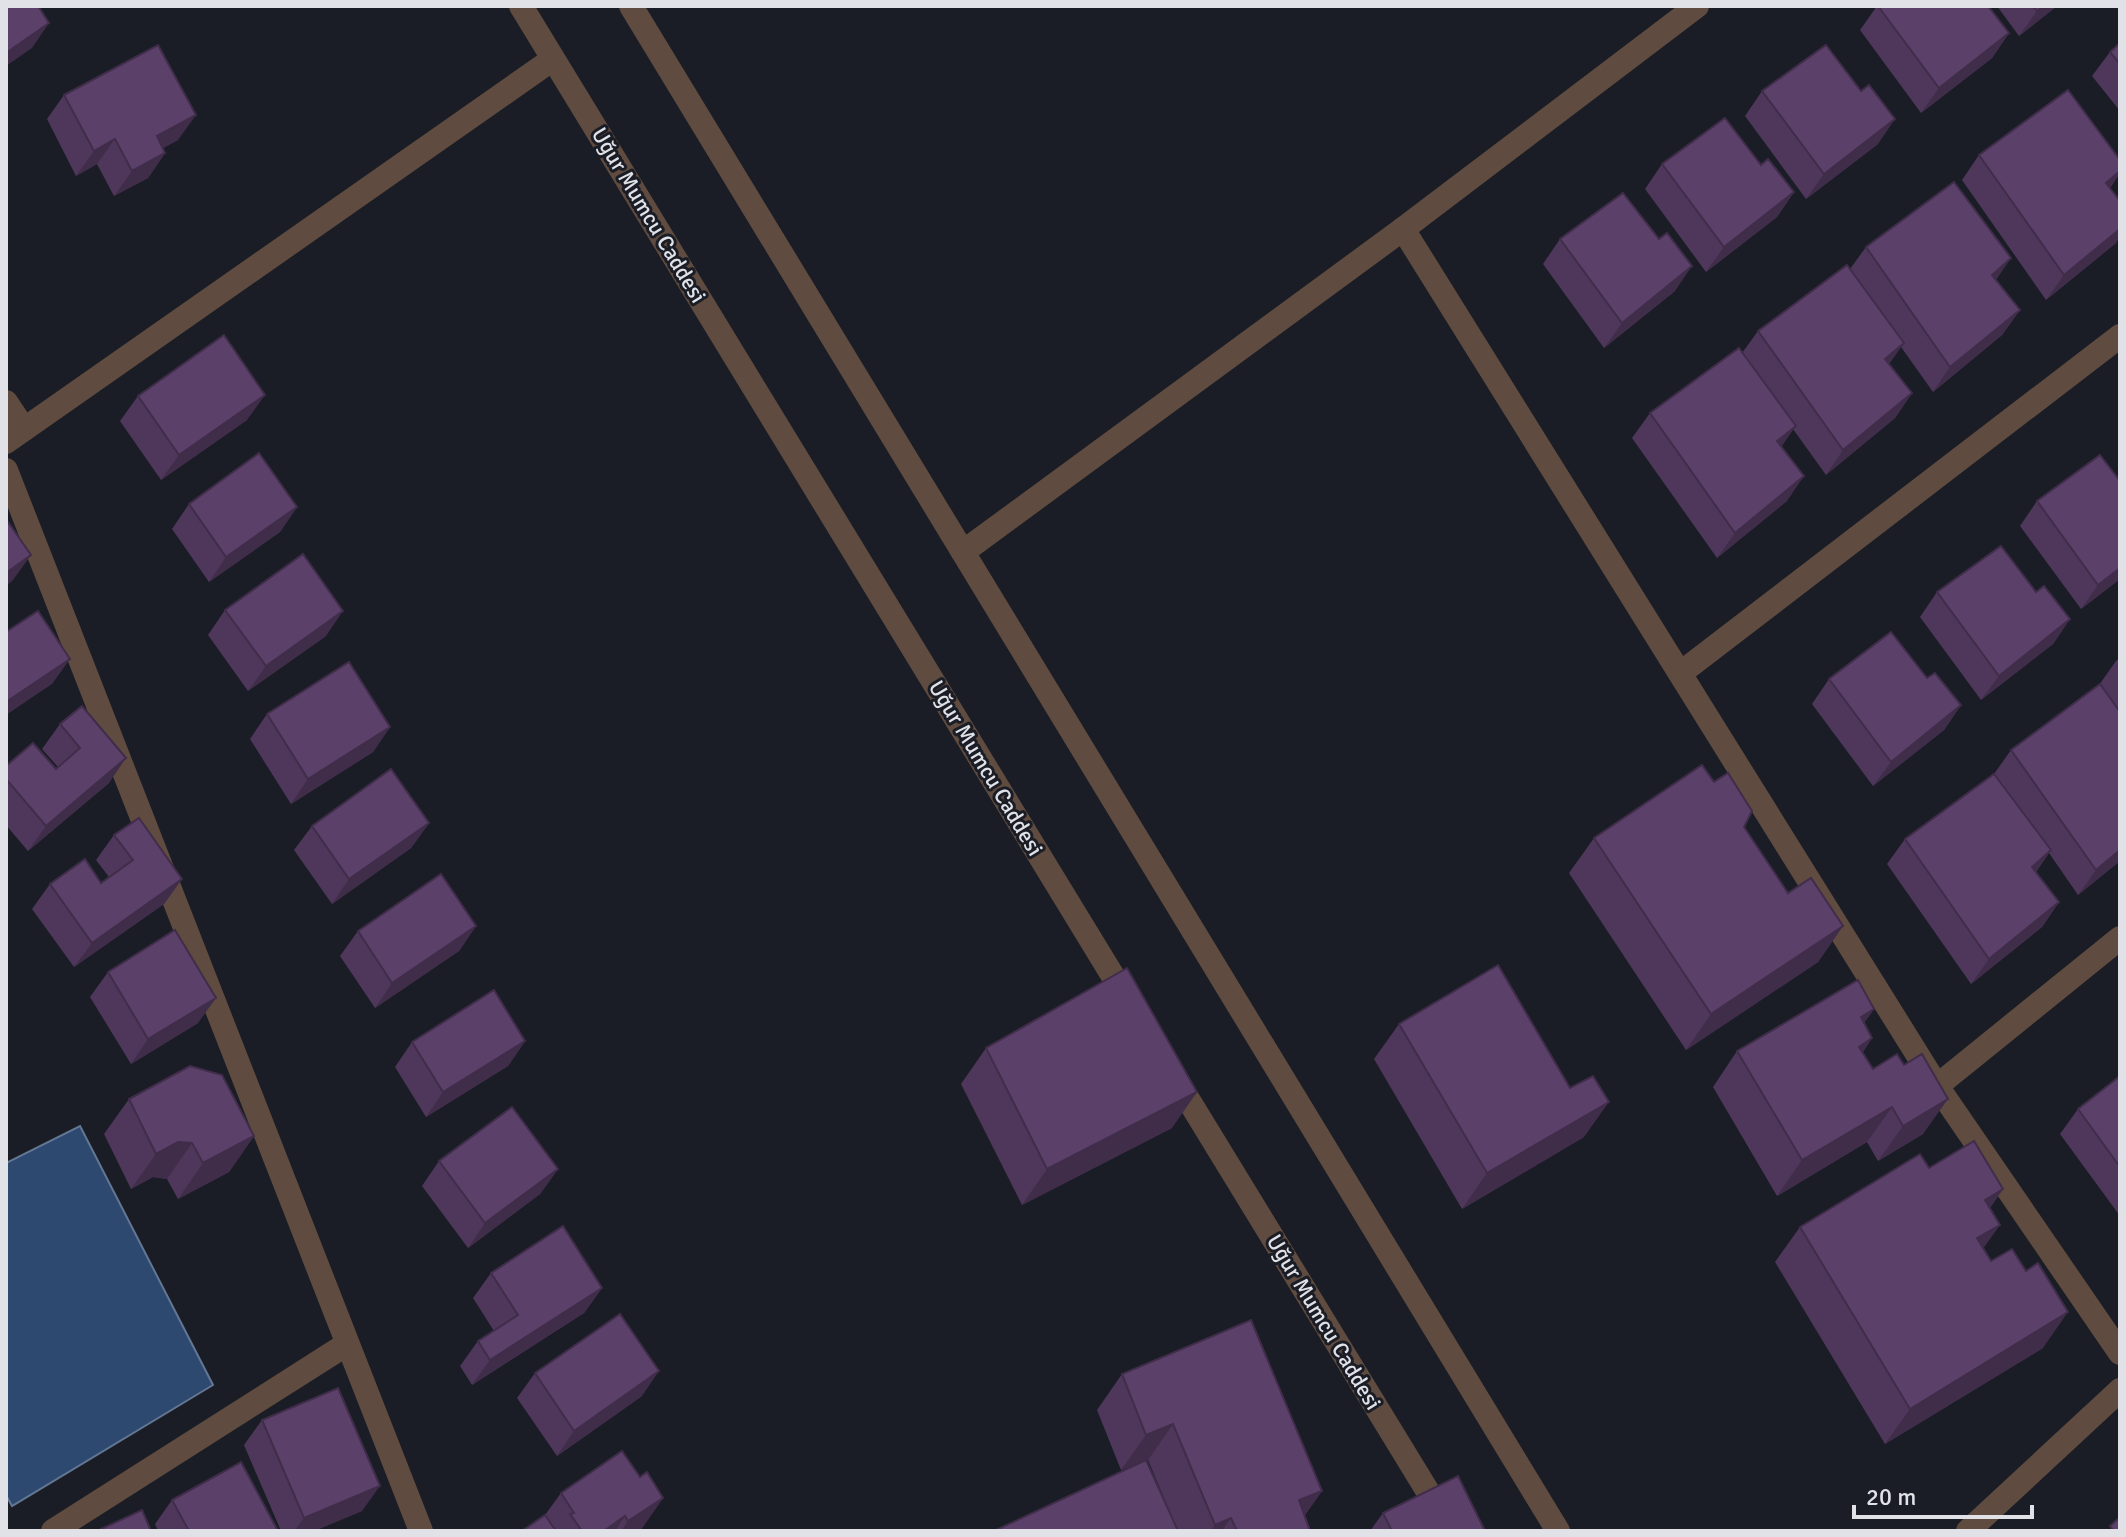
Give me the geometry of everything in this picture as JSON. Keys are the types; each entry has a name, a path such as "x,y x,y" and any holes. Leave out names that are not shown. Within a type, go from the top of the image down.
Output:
{"street":[{"name":"Uğur Mumcu Caddesi","path":"521,6 1144,1027"},
{"path":"631,6 1558,1531"},
{"path":"963,552 1403,229 1697,6"},
{"path":"6,402 15,436 553,59"},
{"path":"1403,229 1682,672 1937,1086 2120,1353"},
{"path":"1682,672 2120,336"},
{"path":"6,470 421,1531"},
{"path":"1937,1086 2120,938"},
{"name":"Uğur Mumcu Caddesi","path":"1160,1054 1452,1531"},
{"path":"53,1531 347,1344"},
{"path":"1977,1528 2120,1390"}],"water":[{"path":"80,1126 213,1385 12,1506 6,1495 6,1163"}],"building":[{"path":"6,6 38,6 49,23 6,53"},
{"path":"1878,6 1988,6 2009,33 1939,88"},
{"path":"2120,43 2120,64 2110,52"},
{"path":"158,45 196,115 157,136 165,153 132,171 115,139 94,151 64,95"},
{"path":"1826,45 1861,91 1869,85 1895,119 1824,174 1762,91"},
{"path":"2068,90 2120,160 2120,171 2106,183 2120,201 2120,229 2064,275 1979,155"},
{"path":"1725,118 1761,165 1768,159 1794,192 1724,247 1662,164"},
{"path":"1954,182 2011,258 1992,275 2020,310 1950,367 1866,247"},
{"path":"1623,193 1659,239 1667,233 1692,266 1622,323 1560,239"},
{"path":"1847,265 1904,343 1885,359 1912,393 1843,450 1758,331"},
{"path":"224,335 265,395 179,455 138,396"},
{"path":"1739,348 1796,426 1777,441 1804,476 1735,533 1650,413"},
{"path":"259,453 297,507 226,557 189,504"},
{"path":"2100,455 2120,481 2120,568 2098,585 2037,501"},
{"path":"6,519 31,555 6,573"},
{"path":"2001,546 2036,592 2044,586 2070,619 1999,676 1937,592"},
{"path":"303,554 343,611 266,666 225,610"},
{"path":"38,611 70,659 6,702 6,632"},
{"path":"1891,632 1927,678 1935,673 1961,705 1891,762 1829,679"},
{"path":"349,662 390,727 308,779 267,714"},
{"path":"2100,684 2120,712 2120,850 2096,870 2011,750"},
{"path":"82,706 126,758 46,826 6,779 6,766 33,743 56,769 80,748 60,724"},
{"path":"1702,765 1714,782 1728,773 1752,811 1744,827 1788,893 1811,878 1843,926 1711,1014 1594,838"},
{"path":"391,769 429,823 349,879 312,826"},
{"path":"1994,774 2051,850 2032,867 2059,902 1989,959 1905,839"},
{"path":"139,818 182,879 92,943 50,884 85,859 101,883 133,860 114,835"},
{"path":"441,874 476,926 392,983 358,931"},
{"path":"175,930 216,998 148,1039 108,972"},
{"path":"1498,965 1570,1088 1593,1076 1609,1102 1487,1173 1399,1024"},
{"path":"1127,968 1197,1092 1047,1169 986,1048"},
{"path":"1858,980 1874,1009 1861,1017 1872,1038 1859,1047 1873,1069 1897,1054 1904,1065 1922,1054 1948,1099 1903,1126 1892,1107 1802,1160 1737,1051"},
{"path":"494,990 525,1041 443,1092 412,1042"},
{"path":"190,1066 222,1075 254,1136 203,1163 192,1143 178,1142 156,1154 129,1099"},
{"path":"2120,1076 2120,1167 2078,1109"},
{"path":"512,1107 558,1169 485,1223 439,1161"},
{"path":"1974,1141 2003,1189 1985,1200 2000,1225 1977,1238 1991,1261 2012,1249 2026,1271 2038,1263 2068,1312 1910,1409 1800,1227 1920,1154 1929,1168"},
{"path":"563,1226 602,1288 490,1360 478,1341 518,1315 491,1273"},
{"path":"620,1314 659,1371 574,1431 535,1373"},
{"path":"1251,1320 1322,1491 1299,1500 1310,1531 1237,1531 1231,1518 1215,1525 1173,1424 1146,1435 1122,1374"},
{"path":"338,1388 380,1486 304,1518 262,1420"},
{"path":"622,1451 640,1477 647,1472 663,1498 628,1521 625,1516 604,1531 582,1531 561,1493"},
{"path":"1146,1460 1178,1531 994,1531"},
{"path":"241,1462 278,1531 189,1531 172,1500"},
{"path":"1458,1476 1485,1531 1392,1531 1383,1513"},
{"path":"142,1510 151,1531 97,1531"},
{"path":"545,1515 556,1531 522,1531"},
{"path":"2120,1517 2120,1531 2114,1531 2110,1526"}]}
